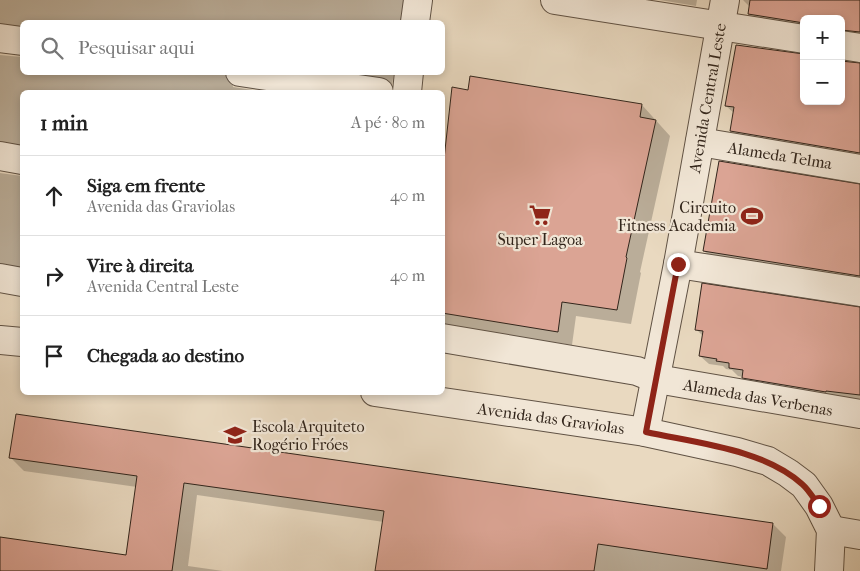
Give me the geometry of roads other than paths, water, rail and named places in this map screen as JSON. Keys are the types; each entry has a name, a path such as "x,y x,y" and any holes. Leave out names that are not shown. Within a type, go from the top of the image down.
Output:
{"street":[{"path":"415,20 418,0"},
{"path":"555,0 722,13 800,38"},
{"name":"Avenida Central Leste","path":"646,432 678,264 722,13"},
{"path":"0,38 20,41"},
{"path":"845,46 860,48"},
{"path":"261,75 365,90"},
{"path":"406,90 409,75"},
{"name":"Alameda Telma","path":"700,142 860,168"},
{"path":"0,156 20,160"},
{"path":"678,264 860,292"},
{"path":"0,278 20,282"},
{"name":"Alameda das Verbenas","path":"445,339 637,371 657,379 860,414"},
{"path":"0,340 20,342"},
{"name":"Avenida das Graviolas","path":"395,395 646,432 768,461 804,485 819,506 831,530 829,571"},
{"path":"831,530 860,535"}],"place":[{"name":"Super Lagoa","path":"540,215"},
{"name":"Circuito Fitness Academia","path":"752,216"},
{"name":"Escola Arquiteto Rogério Fróes","path":"235,435"}]}
